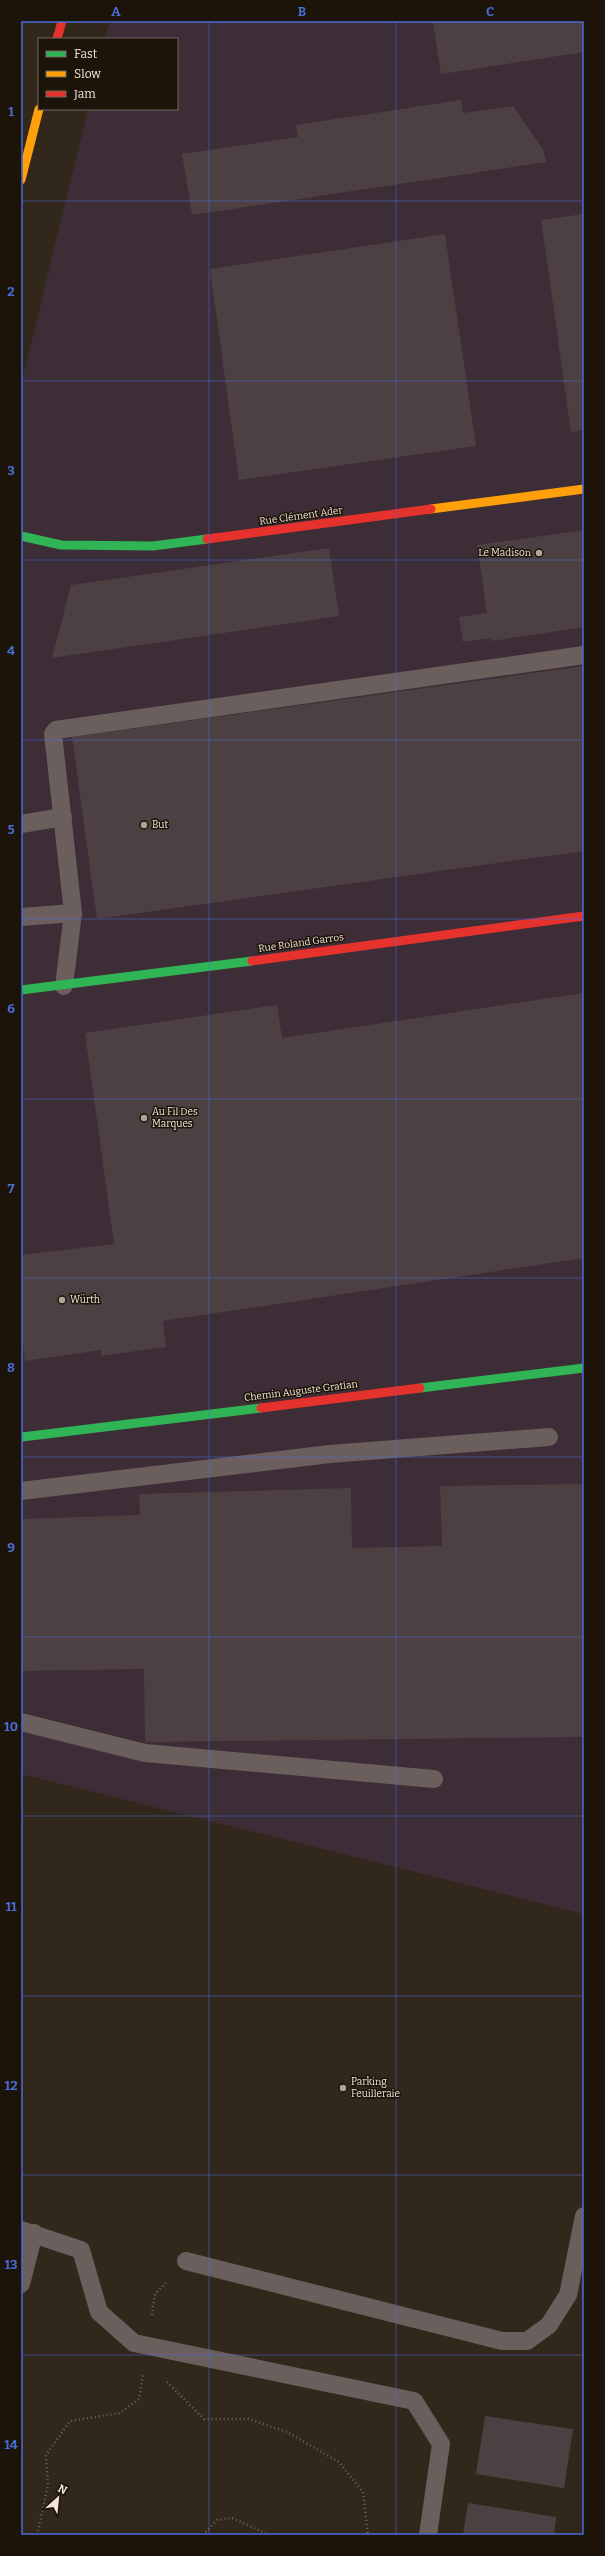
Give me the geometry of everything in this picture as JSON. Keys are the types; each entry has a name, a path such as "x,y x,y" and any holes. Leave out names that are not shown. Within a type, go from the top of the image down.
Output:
{"street":[{"path":"57,38 62,21"},
{"path":"21,180 39,110"},
{"name":"Rue Clément Ader","path":"21,536 61,545 153,546 584,489"},
{"name":"Rue Roland Garros","path":"21,990 64,986 584,916"},
{"name":"Chemin Auguste Gratian","path":"21,1435 584,1368"}],"lane":[{"path":"64,986 73,913 64,817 53,734 56,730 584,655"},
{"path":"21,824 64,817"},
{"path":"21,917 73,913"},
{"path":"21,1491 330,1454 549,1436"},
{"path":"21,1722 145,1753 434,1779"},
{"path":"186,2261 502,2341 527,2341 549,2325 568,2295 584,2216"},
{"path":"21,2284 27,2232 81,2250 99,2312 134,2343 414,2401 441,2444 428,2535"}],"path":[{"path":"38,2535 48,2485 46,2455 70,2421 120,2413 139,2399 155,2294 186,2261"},
{"path":"143,2377 150,2379"},
{"path":"158,2380 166,2382 204,2419 249,2420 281,2430 339,2462 363,2492 368,2535"},
{"path":"203,2535 217,2520 232,2518 254,2526 269,2535"}],"shaded area":[{"path":"110,21 584,21 584,1914 21,1774 21,385 88,110 178,110 178,38 105,38"}],"building":[{"path":"433,21 584,21 584,52 441,74"},
{"path":"461,100 463,113 513,106 543,149 546,162 192,215 182,154 298,137 296,125"},
{"path":"584,214 584,430 571,432 541,220"},
{"path":"445,234 476,446 239,480 210,269"},
{"path":"584,530 584,627 492,641 491,638 463,642 459,617 487,613 477,545"},
{"path":"329,548 339,616 52,658 71,585"},
{"path":"584,666 584,851 97,919 72,737"},
{"path":"584,993 584,1258 163,1321 166,1347 101,1356 101,1350 25,1361 21,1331 21,1255 114,1244 85,1033 277,1005 282,1038"},
{"path":"584,1484 584,1737 145,1742 144,1669 21,1671 21,1519 140,1515 139,1494 351,1488 352,1548 442,1546 440,1486"},
{"path":"485,2416 573,2429 564,2488 476,2474"},
{"path":"468,2503 556,2517 554,2535 463,2535"}],"traffic: fast":[{"path":"21,536 61,545 153,546 207,539"},
{"path":"21,990 252,961"},
{"path":"420,1388 584,1368"},
{"path":"22,1437 261,1408"}],"traffic: slow":[{"path":"21,180 39,110"},
{"path":"431,509 584,489"}],"traffic: jam":[{"path":"57,38 62,21"},
{"path":"207,539 431,509"},
{"path":"252,961 584,916"},
{"path":"261,1408 420,1388"}],"place":[{"name":"Le Madison","path":"539,553"},
{"name":"But","path":"144,825"},
{"name":"Au Fil Des Marques","path":"144,1118"},
{"name":"Würth","path":"62,1300"},
{"name":"Parking Feuilleraie","path":"343,2088"}]}
